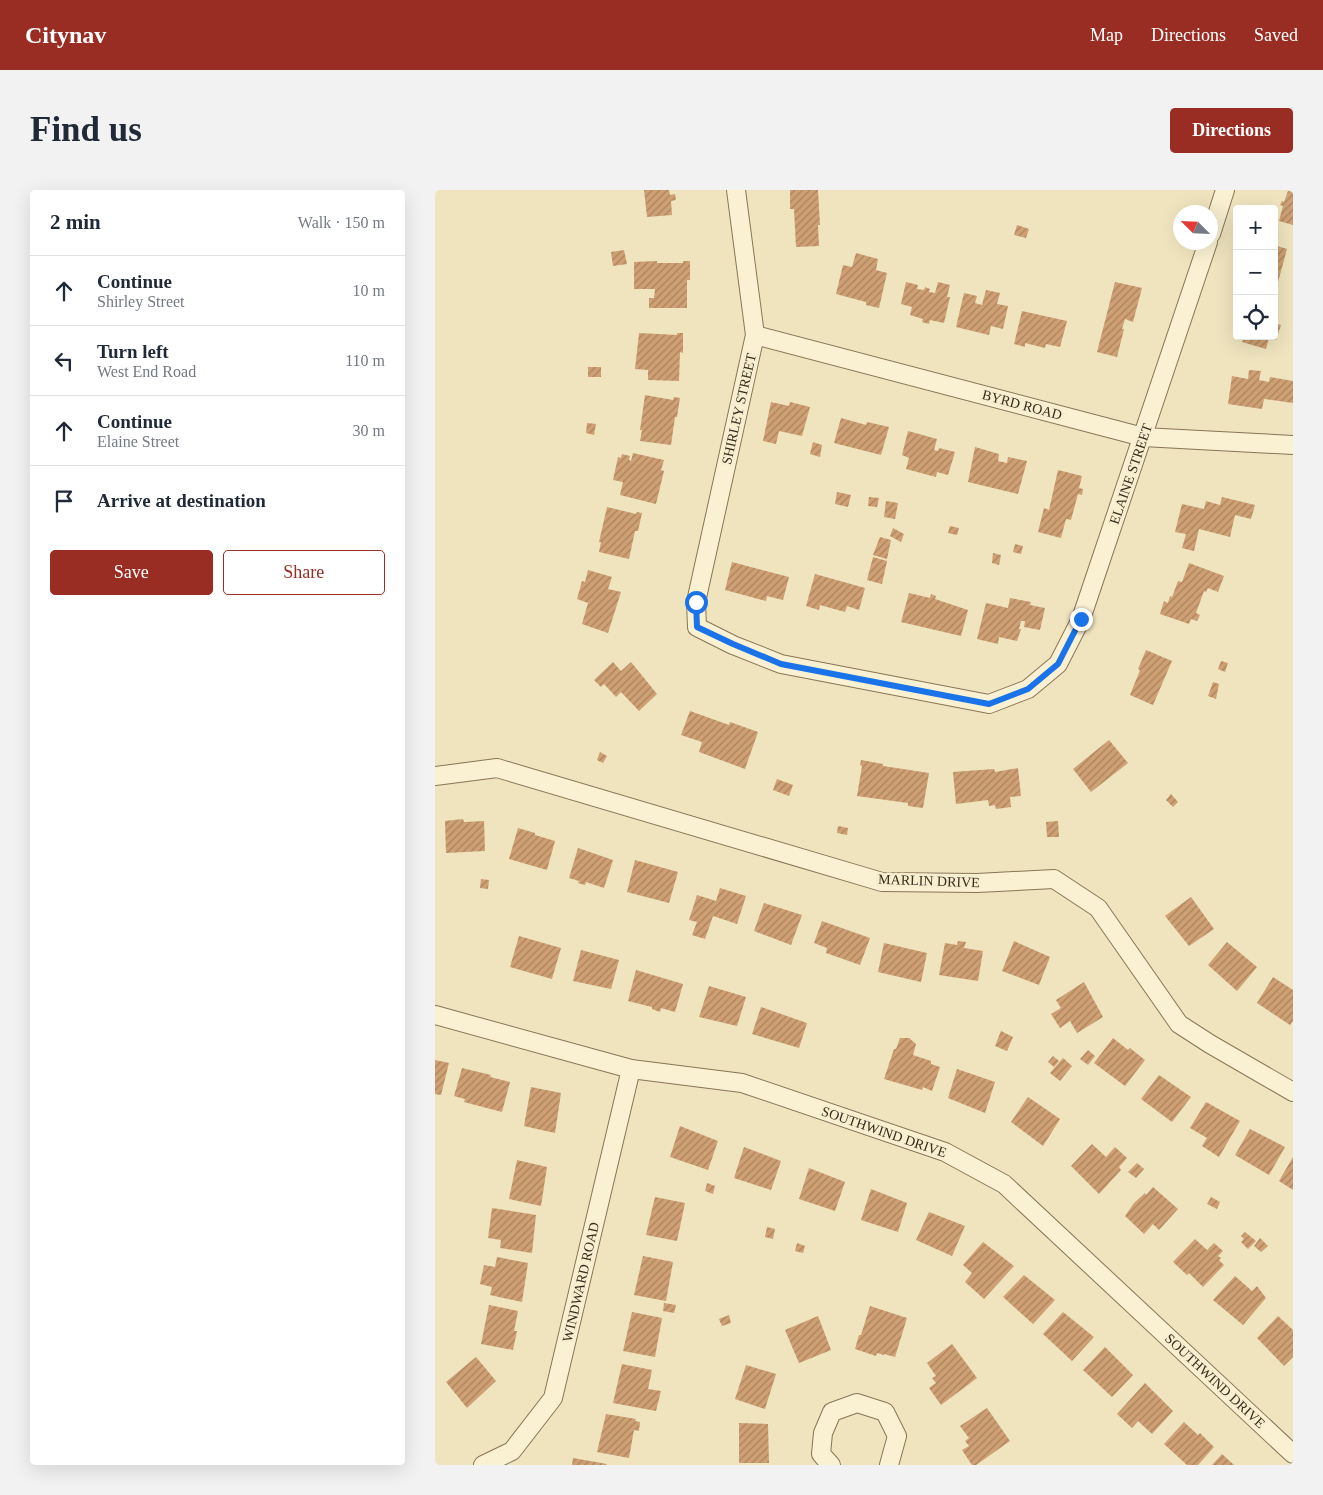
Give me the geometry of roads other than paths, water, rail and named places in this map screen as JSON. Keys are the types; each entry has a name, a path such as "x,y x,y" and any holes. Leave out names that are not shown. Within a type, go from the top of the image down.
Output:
{"street":[{"name":"SHIRLEY STREET","path":"697,627 696,602 755,335 736,190"},
{"path":"1218,212 1225,190"},
{"name":"ELAINE STREET","path":"697,627 781,664 989,704 1028,689 1058,664 1081,619 1205,250"},
{"name":"BYRD ROAD","path":"755,335 1143,437 1293,445"},
{"name":"MARLIN DRIVE","path":"435,776 497,768 882,882 977,883 1054,880 1098,908 1179,1024 1293,1092"},
{"name":"SOUTHWIND DRIVE","path":"435,1014 631,1069 742,1083 945,1152 1004,1184 1293,1454"},
{"name":"WINDWARD ROAD","path":"483,1465 512,1451 553,1398 631,1069"},
{"path":"831,1465 821,1454 823,1433 833,1412 857,1403 885,1412 897,1436 889,1465"}]}
